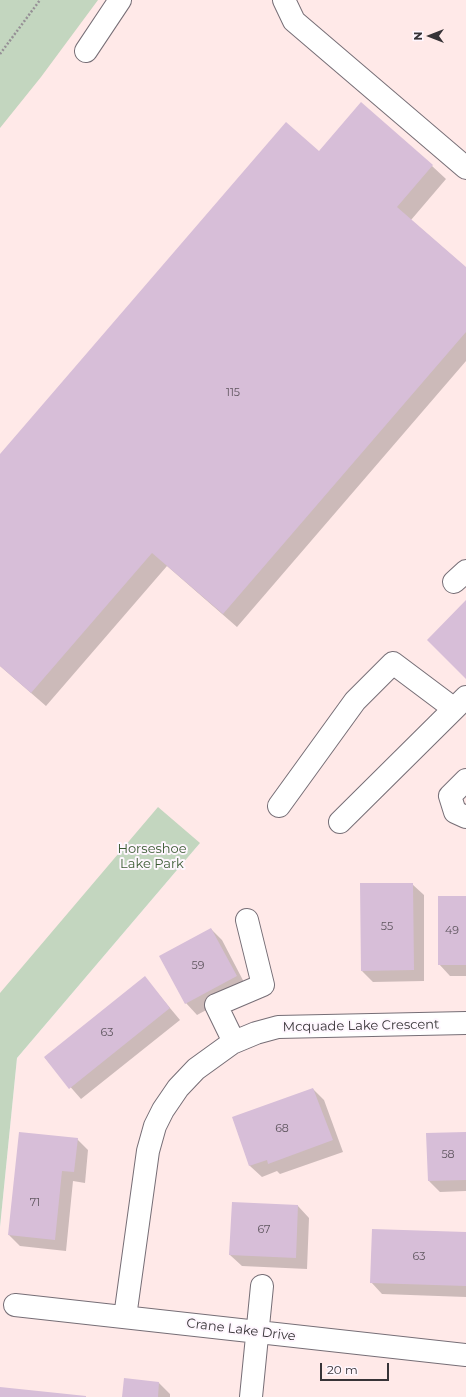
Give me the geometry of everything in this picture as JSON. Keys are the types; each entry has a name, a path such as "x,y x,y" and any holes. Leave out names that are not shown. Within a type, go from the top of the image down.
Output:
{"street":[{"path":"86,51 120,0"},
{"path":"284,0 294,21 466,168"},
{"path":"279,806 356,701 393,663 460,702 340,822"},
{"path":"466,780 450,796 454,812 466,817"},
{"path":"234,1042 216,1005 263,985 247,920"},
{"name":"Mcquade Lake Crescent","path":"125,1317 148,1151 155,1126 163,1110 178,1088 196,1069 217,1052 234,1042 256,1033 278,1027 466,1024"},
{"path":"251,1397 262,1286"},
{"name":"Crane Lake Drive","path":"15,1305 466,1355"}],"path":[{"path":"0,54 40,0"}],"shaded area":[{"path":"96,0 466,0 466,1397 0,1397 0,1227 17,1058 200,843 0,1001 0,124"}],"green space":[{"path":"0,0 98,0 41,77 0,128"},
{"name":"Horseshoe Lake Park","path":"158,807 200,843 17,1058 0,1227 0,993"}],"building":[{"path":"361,102 433,165 397,207 466,267 466,332 223,614 152,553 31,693 0,666 0,454 286,122 319,151"},
{"path":"466,600 466,679 427,640"},
{"path":"360,883 413,883 414,970 361,971"},
{"path":"438,896 466,896 466,965 438,965"},
{"path":"211,928 237,976 185,1004 159,956"},
{"path":"145,976 170,1008 69,1089 44,1057"},
{"path":"313,1088 333,1140 268,1164 267,1160 249,1166 232,1117"},
{"path":"19,1132 78,1138 74,1172 62,1171 55,1240 8,1235"},
{"path":"466,1132 466,1180 428,1181 426,1133"},
{"path":"232,1202 298,1205 296,1258 229,1255"},
{"path":"372,1229 466,1232 466,1286 370,1283"},
{"path":"124,1378 159,1382 158,1397 122,1397"},
{"path":"0,1387 86,1396 86,1397 0,1397"}]}
